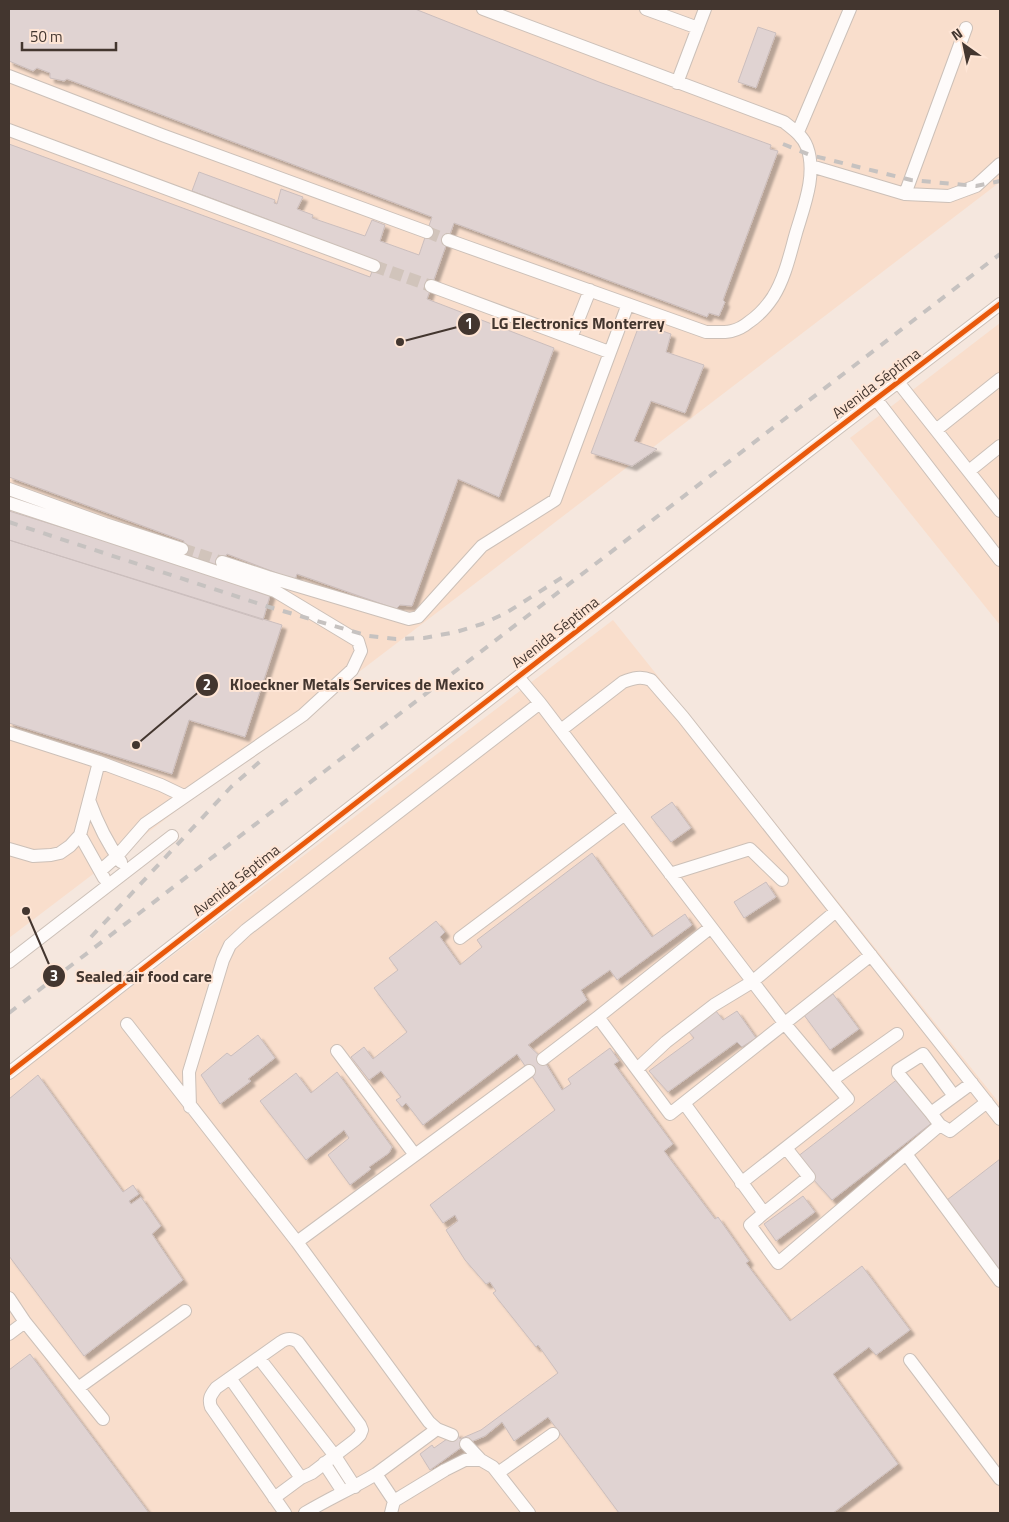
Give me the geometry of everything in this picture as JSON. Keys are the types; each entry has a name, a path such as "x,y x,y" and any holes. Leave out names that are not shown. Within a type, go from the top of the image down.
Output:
{"street":[{"path":"448,240 706,332 733,332 748,324 773,297 786,268 808,191 810,166 807,145 798,132 784,122 483,9"},
{"path":"646,9 698,28"},
{"path":"677,83 705,9"},
{"path":"798,132 850,9"},
{"path":"905,194 966,28"},
{"path":"9,76 162,135 427,232"},
{"path":"9,130 374,266"},
{"path":"810,166 905,194 949,196 976,186 1000,164"},
{"path":"431,286 609,352"},
{"path":"571,338 590,290"},
{"path":"222,562 409,619 418,617 482,546 555,500 628,304"},
{"name":"Avenida Séptima","path":"9,1073 518,676 1000,304"},
{"path":"936,430 1000,379"},
{"path":"898,382 968,472 995,494 1000,512"},
{"path":"876,399 1000,560"},
{"path":"968,472 1000,446"},
{"path":"9,489 105,524 182,549"},
{"path":"9,503 274,591 358,641 361,651 352,670 303,715 144,824 117,856 100,871"},
{"path":"518,676 752,982 848,1098 741,1183"},
{"path":"560,730 623,682 633,678 651,680 836,910 1000,1119"},
{"path":"190,1107 189,1072 223,960 230,945 246,930 540,703"},
{"path":"9,732 162,785 184,796"},
{"path":"9,849 32,856 60,853 70,846 80,835 99,762"},
{"path":"89,800 96,820 127,870"},
{"path":"460,938 624,814"},
{"path":"80,835 108,885"},
{"path":"9,962 172,836"},
{"path":"670,874 750,849 782,880"},
{"path":"637,1069 666,1042 714,1005 752,982 836,910"},
{"path":"543,1059 598,1018 710,928"},
{"path":"598,1018 670,1114 871,955"},
{"path":"127,1024 297,1242 429,1422 437,1429 452,1435"},
{"path":"832,1080 897,1034"},
{"path":"338,1051 415,1155"},
{"path":"954,1096 923,1054 898,1070 940,1125 950,1131 987,1102"},
{"path":"297,1242 529,1071"},
{"path":"930,1113 972,1083"},
{"path":"684,1103 764,1214"},
{"path":"786,1148 809,1177 750,1225 778,1263 940,1125"},
{"path":"906,1154 1000,1281"},
{"path":"9,1298 25,1322 103,1419"},
{"path":"78,1388 185,1311"},
{"path":"9,1334 25,1322"},
{"path":"274,1498 301,1478 312,1474 355,1440 362,1430 298,1342 291,1338 286,1339 216,1388 209,1400 211,1407 274,1498 285,1513"},
{"path":"259,1358 329,1460 355,1487"},
{"path":"910,1360 1000,1479"},
{"path":"230,1378 301,1478"},
{"path":"305,1513 376,1474 437,1429"},
{"path":"498,1473 553,1434"},
{"path":"466,1444 481,1460 493,1467 529,1513"},
{"path":"329,1460 343,1492"},
{"path":"376,1474 393,1507 445,1470 465,1460 481,1460"}],"shaded area":[{"path":"9,9 1000,9 1000,182 9,938"},
{"path":"1000,323 1000,625 850,438"},
{"path":"613,620 1000,1104 1000,1513 9,1513 9,1080"}],"building":[{"path":"9,9 415,9 599,82 771,145 770,149 778,151 723,300 725,302 719,316 709,313 707,317 454,223 427,299 554,348 499,497 458,479 412,606 400,605 396,609 297,574 295,580 227,554 219,567 180,555 184,541 9,477 9,144 370,277 374,266 288,227 285,229 268,223 269,220 192,191 199,172 275,200 274,203 277,204 281,189 303,197 297,209 313,215 312,218 365,236 372,220 385,225 380,241 419,255 432,217 67,79 64,81 50,78 50,73 37,68 33,71 9,61"},
{"path":"758,27 776,33 756,88 738,82"},
{"path":"640,323 671,334 666,352 704,365 685,413 651,401 634,441 657,449 632,466 591,453"},
{"path":"9,511 271,592 263,620 9,540"},
{"path":"9,540 282,625 245,737 189,720 172,774 9,723"},
{"path":"672,802 691,828 671,842 651,817"},
{"path":"592,853 652,937 685,914 692,925 617,980 610,970 581,990 587,1000 528,1045 543,1059 562,1090 571,1084 568,1079 610,1048 619,1061 614,1064 673,1144 664,1151 715,1219 718,1217 749,1261 746,1263 790,1321 862,1266 910,1330 876,1355 869,1347 833,1374 898,1464 833,1513 619,1513 548,1417 514,1441 502,1422 485,1436 466,1444 430,1470 420,1454 432,1445 434,1448 457,1432 460,1439 481,1430 558,1373 538,1345 536,1347 493,1293 496,1291 490,1282 486,1284 465,1260 446,1230 458,1221 455,1215 443,1223 430,1205 555,1110 517,1054 423,1125 406,1103 402,1107 396,1100 401,1097 381,1071 369,1080 351,1057 364,1047 373,1059 407,1032 374,988 398,970 389,958 436,921 445,932 440,937 460,965 482,947 477,940"},
{"path":"766,882 776,897 744,918 734,902"},
{"path":"833,994 859,1029 830,1050 804,1015"},
{"path":"716,1011 723,1020 737,1011 756,1038 742,1047 737,1042 668,1092 649,1071 694,1038 688,1031"},
{"path":"258,1035 275,1058 248,1079 251,1081 220,1104 201,1075 227,1053 231,1056"},
{"path":"337,1072 392,1147 389,1153 369,1167 371,1169 350,1185 328,1155 349,1138 344,1130 306,1160 260,1101 296,1073 311,1093"},
{"path":"38,1075 123,1192 133,1185 139,1194 129,1201 131,1204 141,1197 161,1226 152,1234 183,1280 84,1356 9,1256 9,1099"},
{"path":"899,1078 933,1122 832,1200 797,1157"},
{"path":"1000,1159 1000,1276 947,1200"},
{"path":"803,1196 815,1212 776,1241 764,1224"},
{"path":"30,1354 149,1513 9,1513 9,1370"}],"tunnel":[{"path":"427,232 448,240"},
{"path":"374,266 431,286"},
{"path":"182,549 222,562"}],"railway":[{"path":"783,144 810,155 911,180 976,186 1000,181"},
{"path":"9,1013 1000,254"},
{"path":"9,522 269,607 369,636 396,639 424,638 456,632 482,624 506,613 569,573"},
{"path":"91,937 231,787 265,757"}],"cycle path":[{"path":"9,1073 1000,304"}],"place":[{"name":"LG Electronics Monterrey","path":"400,342"},
{"name":"Kloeckner Metals Services de Mexico","path":"136,745"},
{"name":"Sealed air food care","path":"26,911"}]}
